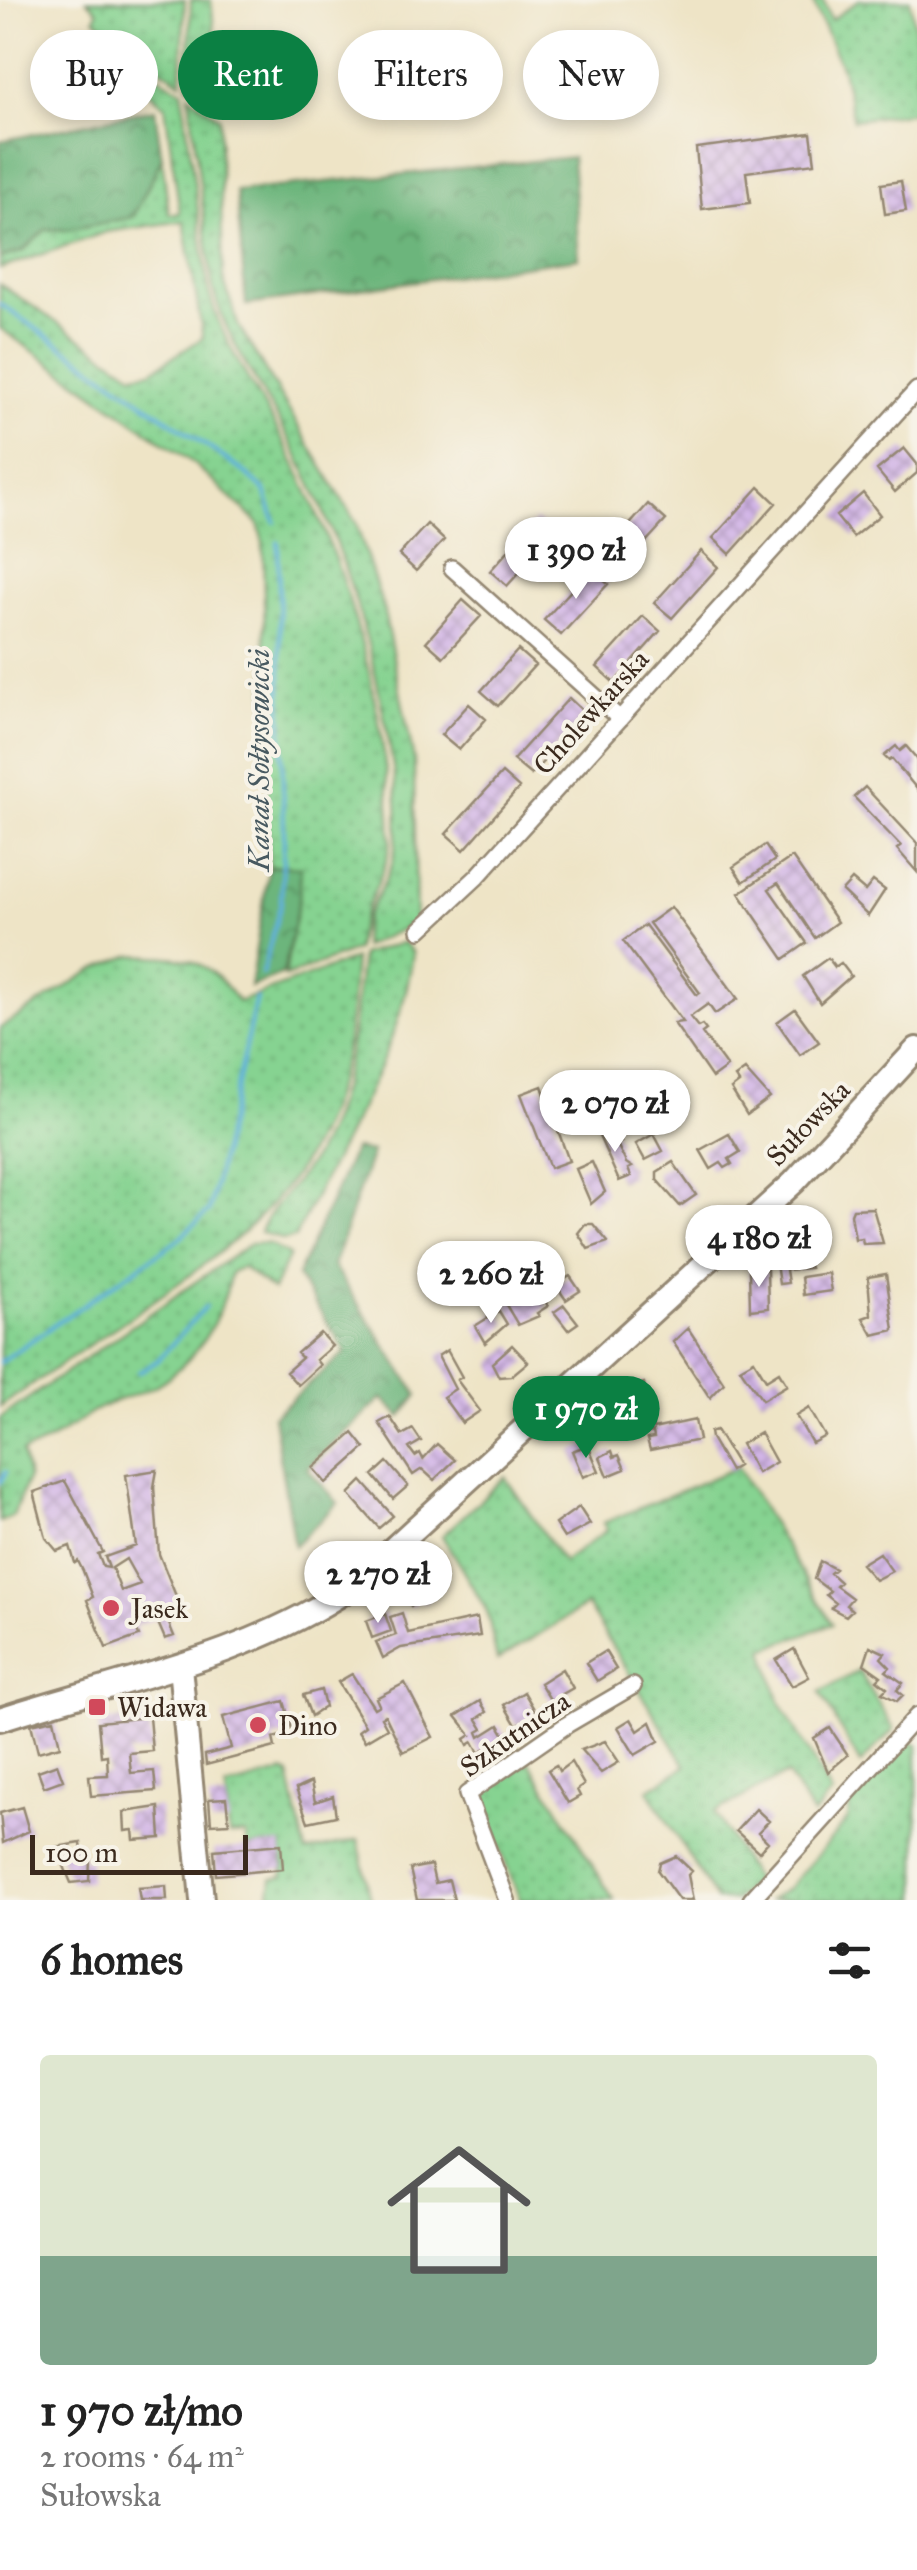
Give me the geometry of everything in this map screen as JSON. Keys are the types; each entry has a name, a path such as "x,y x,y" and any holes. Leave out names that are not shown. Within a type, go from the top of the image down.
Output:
{"main road":[{"name":"Sułowska","path":"0,1719 180,1666 280,1629 370,1572 794,1182 917,1049"},
{"path":"180,1666 202,1900"}],"street":[{"name":"Cholewkarska","path":"420,930 452,904 917,390"},
{"path":"452,568 620,719"},
{"name":"Szkutnicza","path":"507,1900 466,1794 568,1724 634,1686"},
{"path":"751,1900 917,1716"}],"green space":[{"path":"87,0 185,0 184,30 178,30 178,80 158,67 158,30 108,30 95,18 98,11"},
{"path":"191,0 211,0 214,30 190,30"},
{"path":"812,0 823,0 831,20 859,0 910,0 917,38 917,112 853,120 842,69"},
{"path":"158,76 178,88 178,120 186,120 209,293 216,314 288,450 329,544 361,640 382,739 391,840 356,950 285,977 301,867 269,866 263,543 258,523 193,463 0,328 0,284 133,374 151,371 203,338 184,221 106,232 0,269 0,258 23,251 46,229 66,230 133,217 162,158 169,214 180,213 165,106 158,100"},
{"path":"102,120 157,120 162,158 133,217 66,230 46,229 23,251 0,258 0,141"},
{"path":"192,120 219,120 223,278 238,325 356,523 383,607 414,760 416,923 363,947 364,924 392,863 397,827 390,748 367,641 334,538 305,471 228,330 213,290"},
{"path":"572,157 579,258 246,305 236,191"},
{"path":"269,866 301,867 299,900 283,974 250,987"},
{"path":"404,942 413,953 406,991 365,1099 295,1238 283,1240 260,1232 313,1158 335,1109 348,1059 361,955"},
{"path":"132,955 193,962 215,975 238,1002 354,959 346,1046 331,1103 295,1174 245,1231 181,1281 0,1407 0,1028 95,969"},
{"path":"354,1149 372,1152 333,1266 418,1395 401,1417 382,1398 307,1468 338,1503 294,1546 273,1416 346,1352 297,1276"},
{"path":"267,1243 289,1255 273,1290 242,1267 231,1272 214,1322 195,1351 170,1376 103,1406 52,1439 22,1452 28,1478 13,1516 0,1522 0,1418 250,1244"},
{"path":"738,1467 832,1624 764,1649 779,1700 832,1794 813,1815 787,1774 715,1812 755,1880 736,1900 716,1900 648,1790 686,1766 587,1605 497,1660 487,1611 442,1536 505,1477 563,1562 607,1530 603,1523"},
{"path":"859,1671 894,1729 860,1764 820,1692"},
{"path":"907,1742 917,1744 917,1900 770,1900 788,1888 826,1845 848,1819 850,1802"},
{"path":"529,1761 614,1900 520,1900 481,1801 487,1786"},
{"path":"284,1772 289,1775 306,1852 358,1840 371,1900 269,1900 272,1878 284,1876 281,1845 248,1847 246,1834 229,1835 226,1788"}],"building":[{"path":"811,133 815,163 746,172 750,203 702,209 696,148"},
{"path":"901,181 906,211 885,214 881,184"},
{"path":"904,448 917,464 917,473 895,492 877,470"},
{"path":"759,487 776,503 730,554 713,538"},
{"path":"863,493 880,515 853,537 836,516"},
{"path":"648,504 666,520 619,571 602,556"},
{"path":"536,520 553,535 507,586 490,571"},
{"path":"427,524 444,540 416,571 399,555"},
{"path":"701,551 718,567 672,618 654,603"},
{"path":"591,569 608,584 561,635 544,620"},
{"path":"463,600 481,616 443,657 426,642"},
{"path":"643,616 660,631 614,683 597,667"},
{"path":"518,650 535,665 498,706 481,691"},
{"path":"569,698 586,714 531,775 513,760"},
{"path":"469,704 486,719 459,750 441,735"},
{"path":"896,746 900,751 906,746 917,759 917,789 892,759 884,756"},
{"path":"502,773 519,788 464,850 446,834"},
{"path":"865,787 917,843 917,872 897,849 901,846 854,797"},
{"path":"765,845 775,860 743,882 733,867"},
{"path":"792,857 837,922 815,938 778,883 769,889 807,943 784,959 739,893"},
{"path":"852,880 865,891 873,881 885,890 868,916 842,891"},
{"path":"671,907 738,999 715,1014 708,1004 690,1017 706,1030 702,1033 727,1067 712,1078 674,1023 683,1022 623,941 645,925 697,995 700,993 649,923"},
{"path":"828,958 835,967 841,963 851,976 820,1003 803,976"},
{"path":"795,1009 819,1042 800,1055 777,1022"},
{"path":"745,1070 770,1098 747,1115 731,1089 739,1083 735,1077"},
{"path":"650,1080 677,1116 672,1119 663,1104 652,1108 639,1089"},
{"path":"542,1086 569,1161 550,1168 521,1094"},
{"path":"616,1097 621,1109 592,1123 589,1116"},
{"path":"612,1130 621,1142 617,1144 626,1163 632,1167 628,1169 631,1176 619,1181 599,1136"},
{"path":"654,1134 663,1151 645,1160 636,1144"},
{"path":"729,1134 740,1152 729,1159 732,1164 725,1168 721,1163 711,1169 700,1150"},
{"path":"592,1162 605,1192 591,1204 576,1169"},
{"path":"673,1162 696,1195 680,1206 657,1180 657,1172"},
{"path":"873,1208 883,1243 863,1244 862,1238 855,1239 851,1214 853,1209"},
{"path":"585,1224 593,1224 608,1242 588,1249 578,1233"},
{"path":"796,1246 797,1251 805,1249 810,1268 786,1270 788,1283 779,1284 775,1257"},
{"path":"767,1269 768,1308 750,1310 749,1271"},
{"path":"828,1273 831,1291 803,1295 801,1277"},
{"path":"886,1274 894,1330 873,1335 863,1318 871,1315 868,1277"},
{"path":"570,1276 580,1291 566,1300 556,1285"},
{"path":"537,1287 548,1306 537,1313 539,1316 518,1325 506,1305"},
{"path":"564,1305 578,1323 568,1330 554,1312"},
{"path":"499,1311 507,1324 485,1343 475,1326"},
{"path":"688,1328 724,1383 710,1398 673,1342"},
{"path":"320,1333 332,1346 316,1360 320,1365 298,1385 286,1372 302,1358 297,1353"},
{"path":"512,1345 528,1362 511,1376 499,1377 492,1363"},
{"path":"447,1350 462,1377 457,1380 480,1411 462,1423 443,1397 455,1389 438,1356"},
{"path":"754,1360 766,1380 779,1372 787,1385 762,1400 740,1368"},
{"path":"644,1383 653,1429 695,1420 699,1440 650,1450 647,1439 654,1438 653,1432 638,1435 628,1387"},
{"path":"809,1408 825,1436 812,1443 796,1416"},
{"path":"390,1417 402,1435 413,1429 421,1441 409,1448 415,1456 420,1453 423,1459 437,1444 455,1460 434,1480 422,1469 413,1475 379,1423"},
{"path":"716,1430 738,1466 730,1471 711,1438 710,1432"},
{"path":"353,1433 365,1448 326,1483 313,1468"},
{"path":"760,1433 776,1462 757,1473 741,1444"},
{"path":"588,1445 599,1471 583,1477 572,1451"},
{"path":"612,1451 614,1457 619,1455 625,1469 608,1476 600,1457"},
{"path":"387,1462 408,1486 393,1499 373,1475"},
{"path":"157,1470 154,1487 159,1554 182,1611 165,1614 174,1636 165,1639 156,1618 135,1626 139,1636 106,1648 87,1600 93,1597 83,1571 78,1561 75,1563 70,1546 57,1551 46,1538 34,1492 65,1481 103,1552 98,1554 103,1567 109,1568 105,1557 136,1546 126,1475","holes":["126,1559 140,1584 121,1591 112,1568"]},
{"path":"362,1481 393,1516 379,1528 349,1494"},
{"path":"579,1507 590,1524 564,1538 555,1524"},
{"path":"879,1553 892,1571 875,1580 861,1564"},
{"path":"820,1561 835,1569 830,1573 840,1582 836,1586 852,1598 846,1605 852,1610 846,1616 831,1608 836,1603 826,1595 830,1591 814,1579"},
{"path":"423,1567 437,1582 425,1593 429,1597 424,1603 420,1598 411,1606 397,1590"},
{"path":"402,1613 408,1633 477,1618 480,1636 401,1648 383,1658 376,1642 396,1635 390,1617"},
{"path":"385,1614 391,1631 372,1638 366,1621"},
{"path":"870,1646 885,1653 881,1658 890,1667 886,1671 903,1683 897,1690 903,1695 897,1701 882,1693 887,1688 877,1680 881,1676 864,1664"},
{"path":"794,1649 809,1677 792,1686 776,1660"},
{"path":"605,1651 616,1669 597,1681 586,1663"},
{"path":"562,1669 573,1688 559,1696 562,1702 554,1706 540,1683"},
{"path":"352,1674 374,1708 379,1705 376,1698 405,1683 433,1737 403,1752 385,1715 381,1717 387,1728 365,1741 358,1731 365,1726 338,1682"},
{"path":"321,1690 325,1707 311,1716 303,1695"},
{"path":"524,1692 538,1716 516,1725 504,1705"},
{"name":"Dino","path":"284,1701 293,1733 273,1738 275,1747 206,1765 205,1755 231,1748 223,1717"},
{"path":"480,1701 487,1712 477,1719 483,1729 478,1732 480,1737 499,1725 506,1737 479,1753 473,1742 468,1745 465,1739 471,1735 456,1716"},
{"path":"149,1717 152,1751 129,1753 131,1773 154,1771 156,1791 91,1796 89,1776 108,1775 107,1755 101,1756 98,1722"},
{"path":"54,1719 60,1746 38,1752 31,1724"},
{"path":"631,1719 638,1731 651,1722 659,1741 635,1755 618,1727"},
{"path":"830,1728 848,1755 828,1772 814,1738"},
{"path":"605,1741 619,1762 601,1773 581,1750"},
{"path":"571,1762 584,1785 577,1790 580,1796 568,1803 548,1770 556,1765 559,1771"},
{"path":"57,1764 63,1780 44,1787 38,1771"},
{"path":"311,1782 315,1802 333,1796 336,1816 308,1822 296,1789"},
{"path":"226,1798 229,1823 211,1824 209,1799"},
{"path":"22,1807 29,1831 3,1843 0,1813"},
{"path":"159,1807 161,1838 134,1840 133,1830 125,1831 124,1812"},
{"path":"756,1809 769,1821 758,1832 768,1842 759,1852 736,1831"},
{"path":"81,1843 83,1860 90,1859 89,1881 71,1883 56,1847"},
{"path":"281,1844 283,1869 216,1875 214,1850"},
{"path":"676,1856 692,1871 688,1875 693,1900 679,1900 658,1871 660,1863"},
{"path":"431,1865 435,1883 449,1880 454,1900 417,1900 410,1869"},
{"path":"166,1886 167,1900 140,1900 138,1888"}],"waterway":[{"name":"Kanał Sołtysowicki","path":"0,304 243,471 265,491 275,522"},
{"name":"Kanał Sołtysowicki","path":"262,974 281,903 284,837 278,542"},
{"name":"Kanał Sołtysowicki","path":"0,1362 175,1242 209,1211 256,998"},
{"path":"139,1372 157,1361 205,1307"},
{"path":"0,1482 6,1472"}],"place":[{"name":"Jasek","path":"111,1608"},
{"name":"Widawa","path":"97,1707"},
{"name":"Dino","path":"258,1725"}]}
